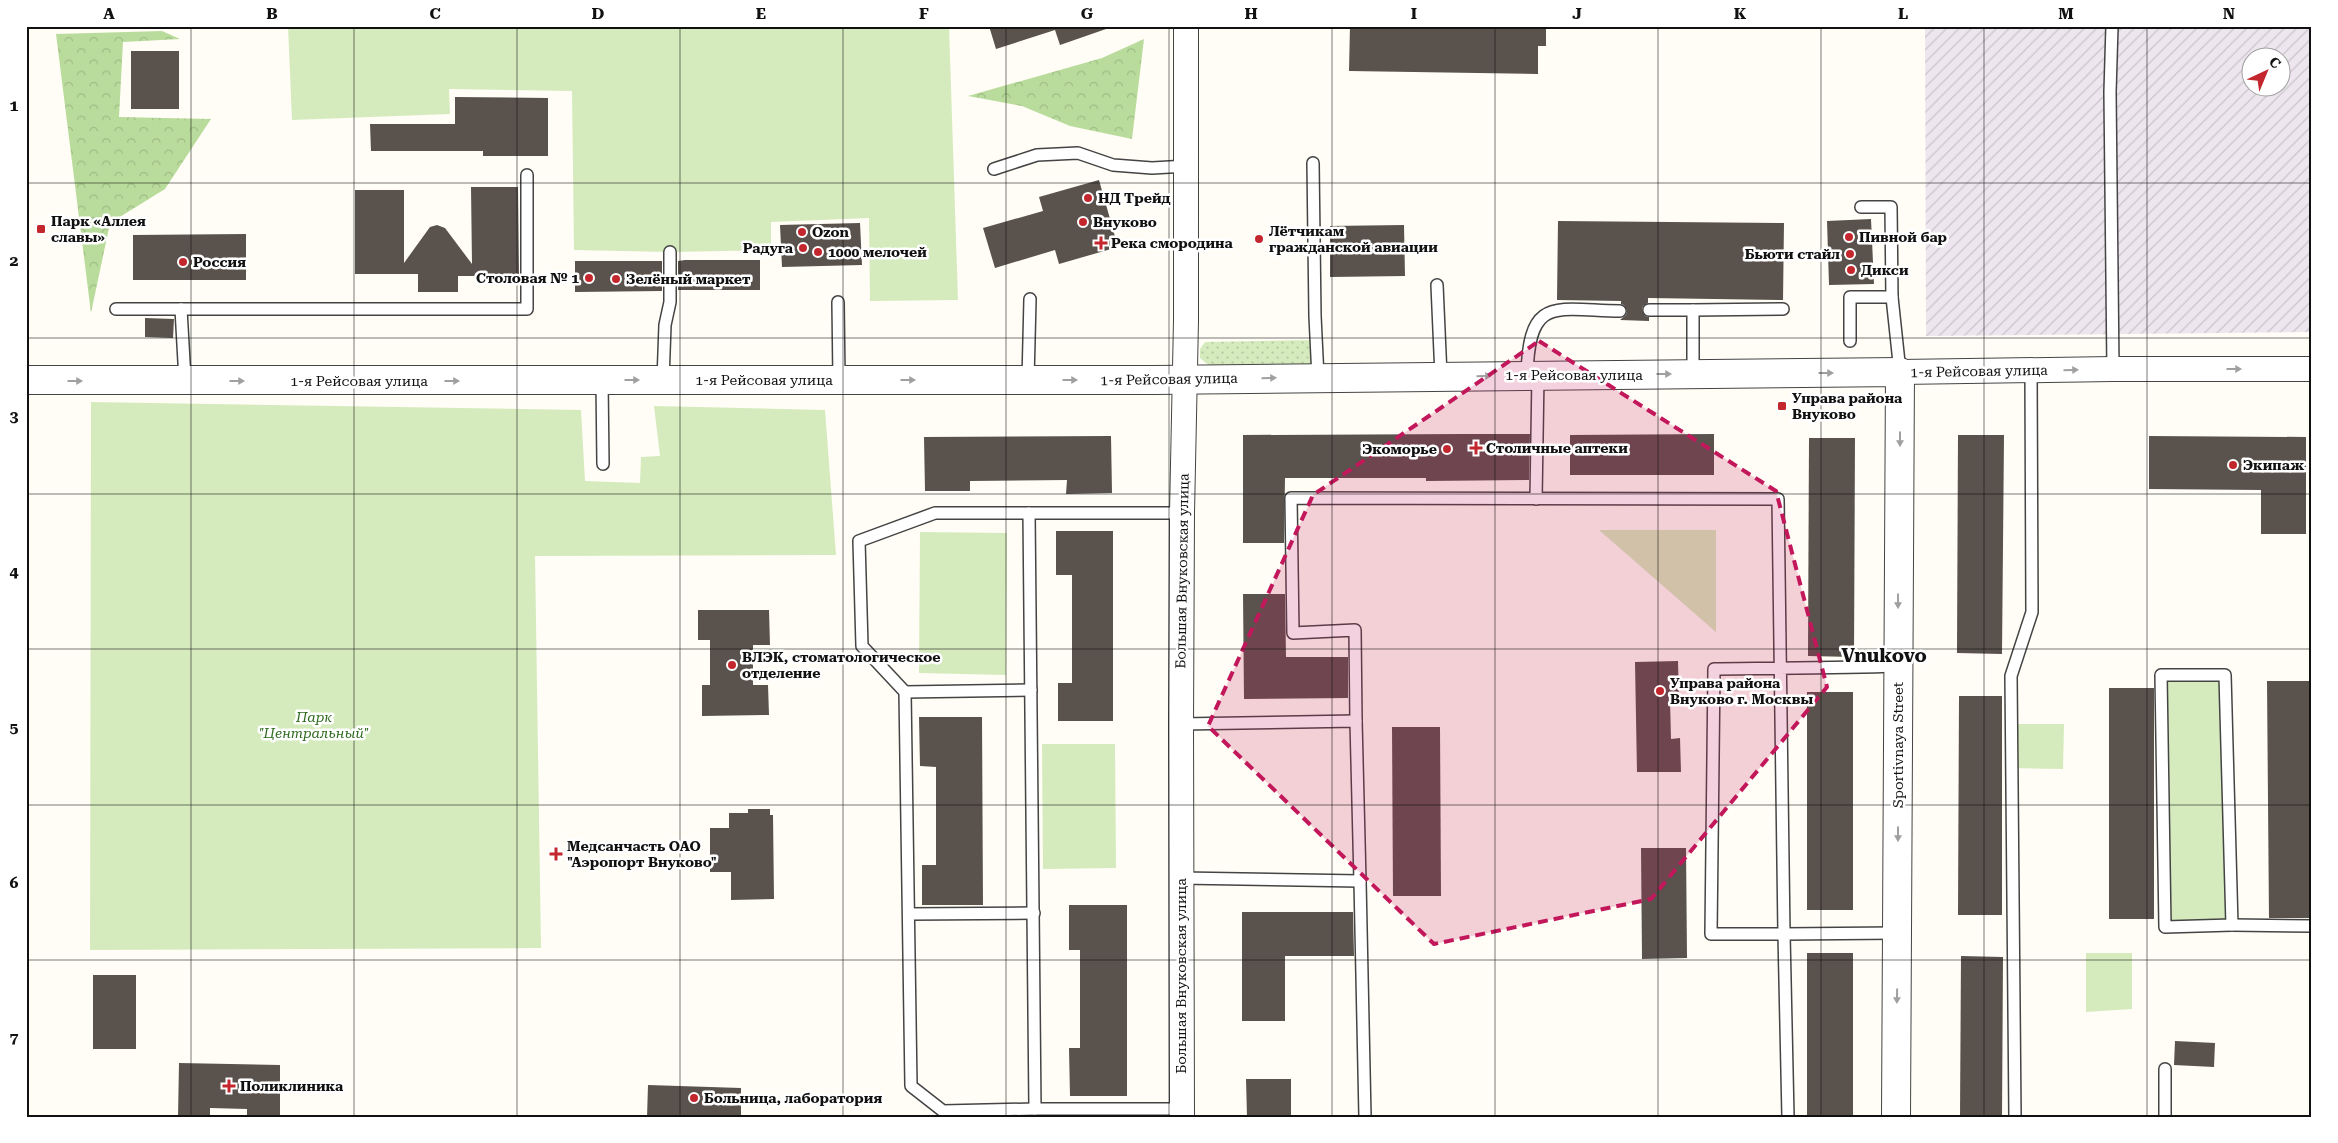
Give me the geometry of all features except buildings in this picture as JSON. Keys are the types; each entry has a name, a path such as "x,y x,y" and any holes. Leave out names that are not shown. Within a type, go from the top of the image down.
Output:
{"street":[{"name":"Большая Внуковская улица","path":"1182,1113 1181,724 1187,166 1186,26"},
{"name":"1-я Рейсовая улица","path":"26,380 1028,380 2113,369 2312,369"},
{"name":"Sportivnaya Street","path":"1896,1117 1900,372"}],"lane":[{"path":"2112,26 2110,92 2113,369"},
{"path":"994,168 1037,155 1078,153 1113,165 1152,168 1187,166"},
{"path":"1313,163 1315,316 1318,378"},
{"path":"116,309 527,309 527,176"},
{"path":"1860,207 1891,207 1892,297 1900,372"},
{"path":"663,380 665,326 670,302 670,252"},
{"path":"1437,285 1441,376"},
{"path":"1850,341 1850,297 1892,297"},
{"path":"1028,380 1030,299"},
{"path":"838,302 840,380"},
{"path":"181,309 185,381"},
{"path":"1648,310 1783,309"},
{"path":"1536,499 1532,375 1528,348 1532,331 1545,314 1561,310 1620,311"},
{"path":"1693,310 1693,374"},
{"path":"2015,1117 2011,676 2032,612 2031,371"},
{"path":"602,380 603,464"},
{"path":"1365,1117 1355,630 1293,633 1291,498 1778,499 1788,1117"},
{"path":"1182,513 935,513 859,541 862,646 905,692 911,1086 943,1111 1035,1109 1182,1113"},
{"path":"1029,513 1035,1109"},
{"path":"1898,666 1714,669 1711,934 1898,932"},
{"path":"2232,925 2225,675 2161,675 2165,927 2232,925 2312,926"},
{"path":"905,692 1031,690"},
{"path":"1181,724 1356,722"},
{"path":"1181,878 1360,881"},
{"path":"909,914 1034,912"},
{"path":"2165,1069 2165,1117"}],"highlighted area":[{"path":"1539,341 1776,491 1827,687 1651,899 1434,944 1208,726 1313,495"}],"shaded area":[{"path":"1925,26 2312,26 2312,332 1926,336"}],"green space":[{"path":"288,26 949,26 958,300 870,301 869,218 771,222 771,250 670,252 574,250 572,91 449,89 450,114 292,120"},
{"path":"162,31 180,39 123,42 119,117 211,119 165,189 110,223 91,313 56,34"},
{"path":"1144,39 1132,139 1070,126 1022,106 968,96 1102,58"},
{"path":"1317,340 1320,351 1310,365 1211,367 1200,358 1200,349 1205,342"},
{"name":"Парк \"Центральный\"","path":"91,402 581,410 585,481 640,483 641,457 660,456 654,406 825,410 836,555 535,556 541,948 90,950"},
{"path":"1599,530 1716,530 1716,632"},
{"path":"920,532 1007,533 1006,675 919,673"},
{"path":"2161,675 2225,675 2232,925 2165,927"},
{"path":"2012,724 2064,724 2063,769 2013,768"},
{"path":"1042,744 1115,744 1116,868 1043,869"},
{"path":"2086,953 2132,953 2132,1009 2086,1012"}],"place":[{"name":"НД Трейд","path":"1088,198"},
{"name":"Внуково","path":"1083,222"},
{"name":"Парк «Аллея славы»","path":"41,229"},
{"name":"Ozon","path":"802,232"},
{"name":"Пивной бар","path":"1849,237"},
{"name":"Лётчикам гражданской авиации","path":"1259,239"},
{"name":"Река смородина","path":"1101,243"},
{"name":"Радуга","path":"803,248"},
{"name":"1000 мелочей","path":"818,252"},
{"name":"Бьюти стайл","path":"1850,254"},
{"name":"Россия","path":"183,262"},
{"name":"Дикси","path":"1851,270"},
{"name":"Столовая № 1","path":"589,278"},
{"name":"Зелёный маркет","path":"616,279"},
{"name":"Управа района Внуково","path":"1782,406"},
{"name":"Столичные аптеки","path":"1476,448"},
{"name":"Экоморье","path":"1447,449"},
{"name":"Экипаж","path":"2233,465"},
{"name":"ВЛЭК, стоматологическое отделение","path":"732,665"},
{"name":"Управа района Внуково г. Москвы","path":"1660,691"},
{"name":"Медсанчасть ОАО \"Аэропорт Внуково\"","path":"556,854"},
{"name":"Поликлиника","path":"229,1086"},
{"name":"Больница, лаборатория","path":"694,1098"}],"district":[{"name":"Vnukovo","path":"1884,655"}]}
